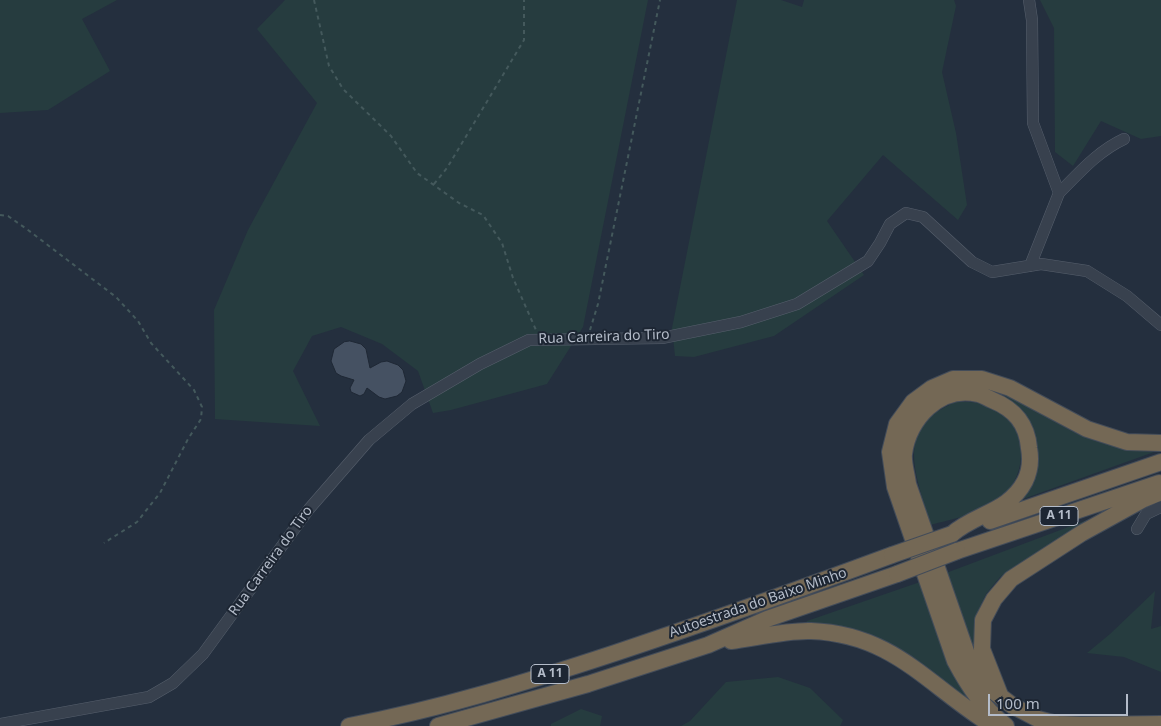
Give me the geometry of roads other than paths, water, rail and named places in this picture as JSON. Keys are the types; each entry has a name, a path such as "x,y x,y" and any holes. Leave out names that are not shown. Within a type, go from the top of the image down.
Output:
{"highway":[{"path":"1006,726 987,710 968,685 955,661 895,488 890,452 897,424 914,402 932,388 953,379 982,379 1010,388 1087,429 1127,442 1161,443"},
{"path":"952,534 962,524 995,510 1012,499 1025,481 1031,460 1029,440 1020,419 1002,404 977,394 957,394 939,399 924,411 910,430 904,455 908,484 968,657 980,681 1026,714 1049,722 1098,725 1159,721"},
{"name":"Autoestrada do Baixo Minho","path":"349,726 382,720 461,700 541,677 739,612 892,555 1161,462"},
{"name":"Autoestrada do Baixo Minho","path":"438,726 588,684 708,645 767,619 957,551 1161,482"},
{"path":"1000,695 982,649 984,620 994,599 1011,579 1082,533 1142,500 1161,492"},
{"path":"708,645 809,631 848,635 880,647 906,661 978,717 993,726"}],"street":[{"path":"1029,0 1032,20 1033,123 1059,193"},
{"path":"1030,266 1059,193 1112,144 1124,139"},
{"name":"Rua Carreira do Tiro","path":"0,724 149,697 173,683 203,654 309,509 369,440 412,404 480,364 529,340 662,338 741,322 797,304 868,261 890,224 906,213 923,217 972,262 992,272 1041,264 1087,271 1126,296 1161,325"},
{"path":"1137,529 1146,514 1161,507"}]}
